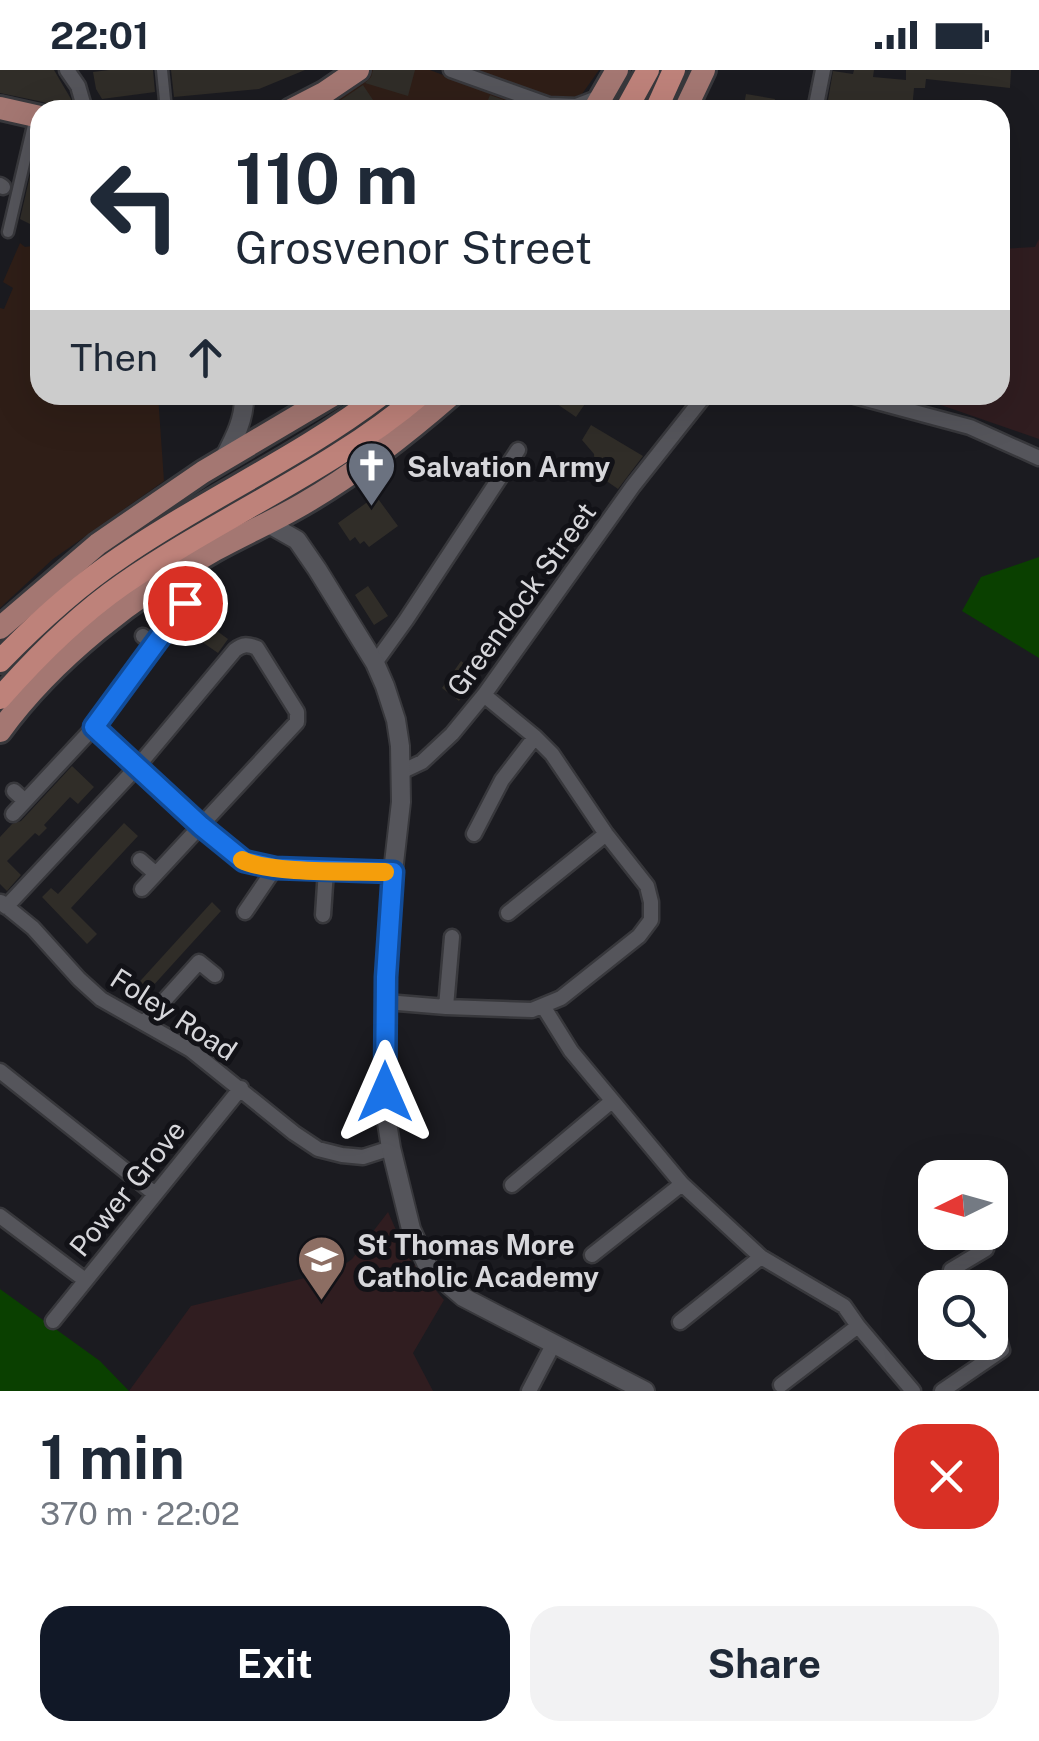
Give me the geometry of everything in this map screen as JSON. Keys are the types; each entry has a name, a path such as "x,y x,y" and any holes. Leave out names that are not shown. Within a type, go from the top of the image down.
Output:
{"highway":[{"path":"632,100 648,70"},
{"path":"660,100 674,70"},
{"path":"0,661 46,614 122,556 322,437 367,405"},
{"path":"0,698 72,624 122,585 356,441 406,405"}],"main road":[{"path":"319,100 358,70"},
{"path":"600,100 617,70"},
{"path":"690,100 704,70"},
{"path":"0,108 30,115"},
{"path":"0,628 98,544 223,460 315,405"},
{"path":"0,731 49,676 110,619 211,552 300,506 364,464 438,405"}],"street":[{"path":"67,70 82,100"},
{"path":"162,70 165,100"},
{"path":"451,70 537,100"},
{"path":"817,100 823,70"},
{"path":"8,232 30,145"},
{"path":"223,460 238,433 243,405"},
{"path":"246,405 250,414 264,424 285,422"},
{"name":"Greendock Street","path":"401,772 432,753 484,695 633,486 697,405"},
{"path":"888,405 970,427 1039,458"},
{"path":"374,663 518,450"},
{"path":"297,540 300,506"},
{"path":"267,523 297,540 374,663 396,720 401,802 386,1002 386,1116 410,1229 428,1267 463,1298 645,1391"},
{"path":"13,814 20,796 94,727 149,641 185,603"},
{"path":"3,904 138,766 235,650 244,645 257,648 298,717 294,726 142,889"},
{"path":"386,1002 532,1010 561,998 639,936 650,920 648,886 606,834 552,754 484,695"},
{"path":"94,727 244,861 275,868 393,872"},
{"path":"474,834 502,780 536,738"},
{"path":"508,913 606,834"},
{"path":"140,860 156,874"},
{"path":"245,912 275,868"},
{"path":"323,915 326,870"},
{"name":"Foley Road","path":"3,904 33,928 101,999 191,1050 294,1133 318,1148 342,1155 363,1157 391,1148"},
{"path":"446,1007 452,937"},
{"path":"144,1023 199,962 215,975"},
{"path":"543,1006 571,1051 682,1184 761,1257 844,1306 913,1391"},
{"path":"0,1071 155,1194"},
{"name":"Power Grove","path":"54,1321 241,1088"},
{"path":"512,1184 612,1102"},
{"path":"592,1255 682,1184"},
{"path":"0,1216 85,1280"},
{"path":"952,1270 984,1250"},
{"path":"680,1322 761,1257"},
{"path":"782,1385 858,1326"},
{"path":"529,1391 552,1345"},
{"path":"942,1391 987,1360"}],"shaded area":[{"path":"371,70 430,70 507,100 326,100"},
{"path":"478,70 599,70 582,94 565,100 542,96"},
{"path":"1039,239 1039,439 941,405 1010,405 1010,248 1035,247"},
{"path":"20,243 30,246 30,405 159,405 164,481 53,559 0,608 0,308 4,309 13,288 3,282"},
{"name":"St Thomas More Catholic Academy","path":"388,1212 408,1257 444,1300 413,1353 433,1391 129,1391 191,1306 337,1270 352,1259"}],"green space":[{"path":"1039,557 1039,658 962,611 981,577"},
{"path":"0,1289 100,1361 129,1391 0,1391"}],"building":[{"path":"0,70 54,70 71,100 33,100 0,93"},
{"path":"153,70 155,92 102,99 93,72"},
{"path":"171,70 305,70 259,89 174,97"},
{"path":"373,70 415,70 408,96 365,83"},
{"path":"854,70 874,70 873,77 906,80 906,70 1011,70 1010,88 926,79 925,88 914,88 913,100 828,100 833,71 853,74"},
{"path":"363,85 373,100 341,100"},
{"path":"746,94 775,99 775,100 745,100"},
{"path":"30,175 30,224 20,219"},
{"path":"559,405 584,405 576,417"},
{"path":"591,425 643,456 618,489 595,473 594,454 582,440"},
{"name":"Salvation Army","path":"376,496 398,526 369,547 355,537 350,541 338,523"},
{"path":"368,586 388,616 374,625 355,595"},
{"path":"203,621 228,639 218,653 192,635"},
{"path":"461,661 476,672 459,701 442,688"},
{"path":"72,766 94,787 78,804 70,797 44,825 47,828 39,836 35,833 7,861 21,875 7,891 0,884 0,837 12,824 21,821"},
{"path":"124,823 138,836 71,908 97,934 87,944 42,897 51,888 58,894"},
{"path":"212,902 221,911 141,999 132,990"}],"slow traffic":[{"path":"242,860 275,868 385,872"}],"place":[{"name":"Salvation Army","path":"372,508"},
{"name":"St Thomas More Catholic Academy","path":"322,1302"}],"route":[{"path":"185,603 94,727 201,826 250,864 393,872 386,977 385,1092"}]}
